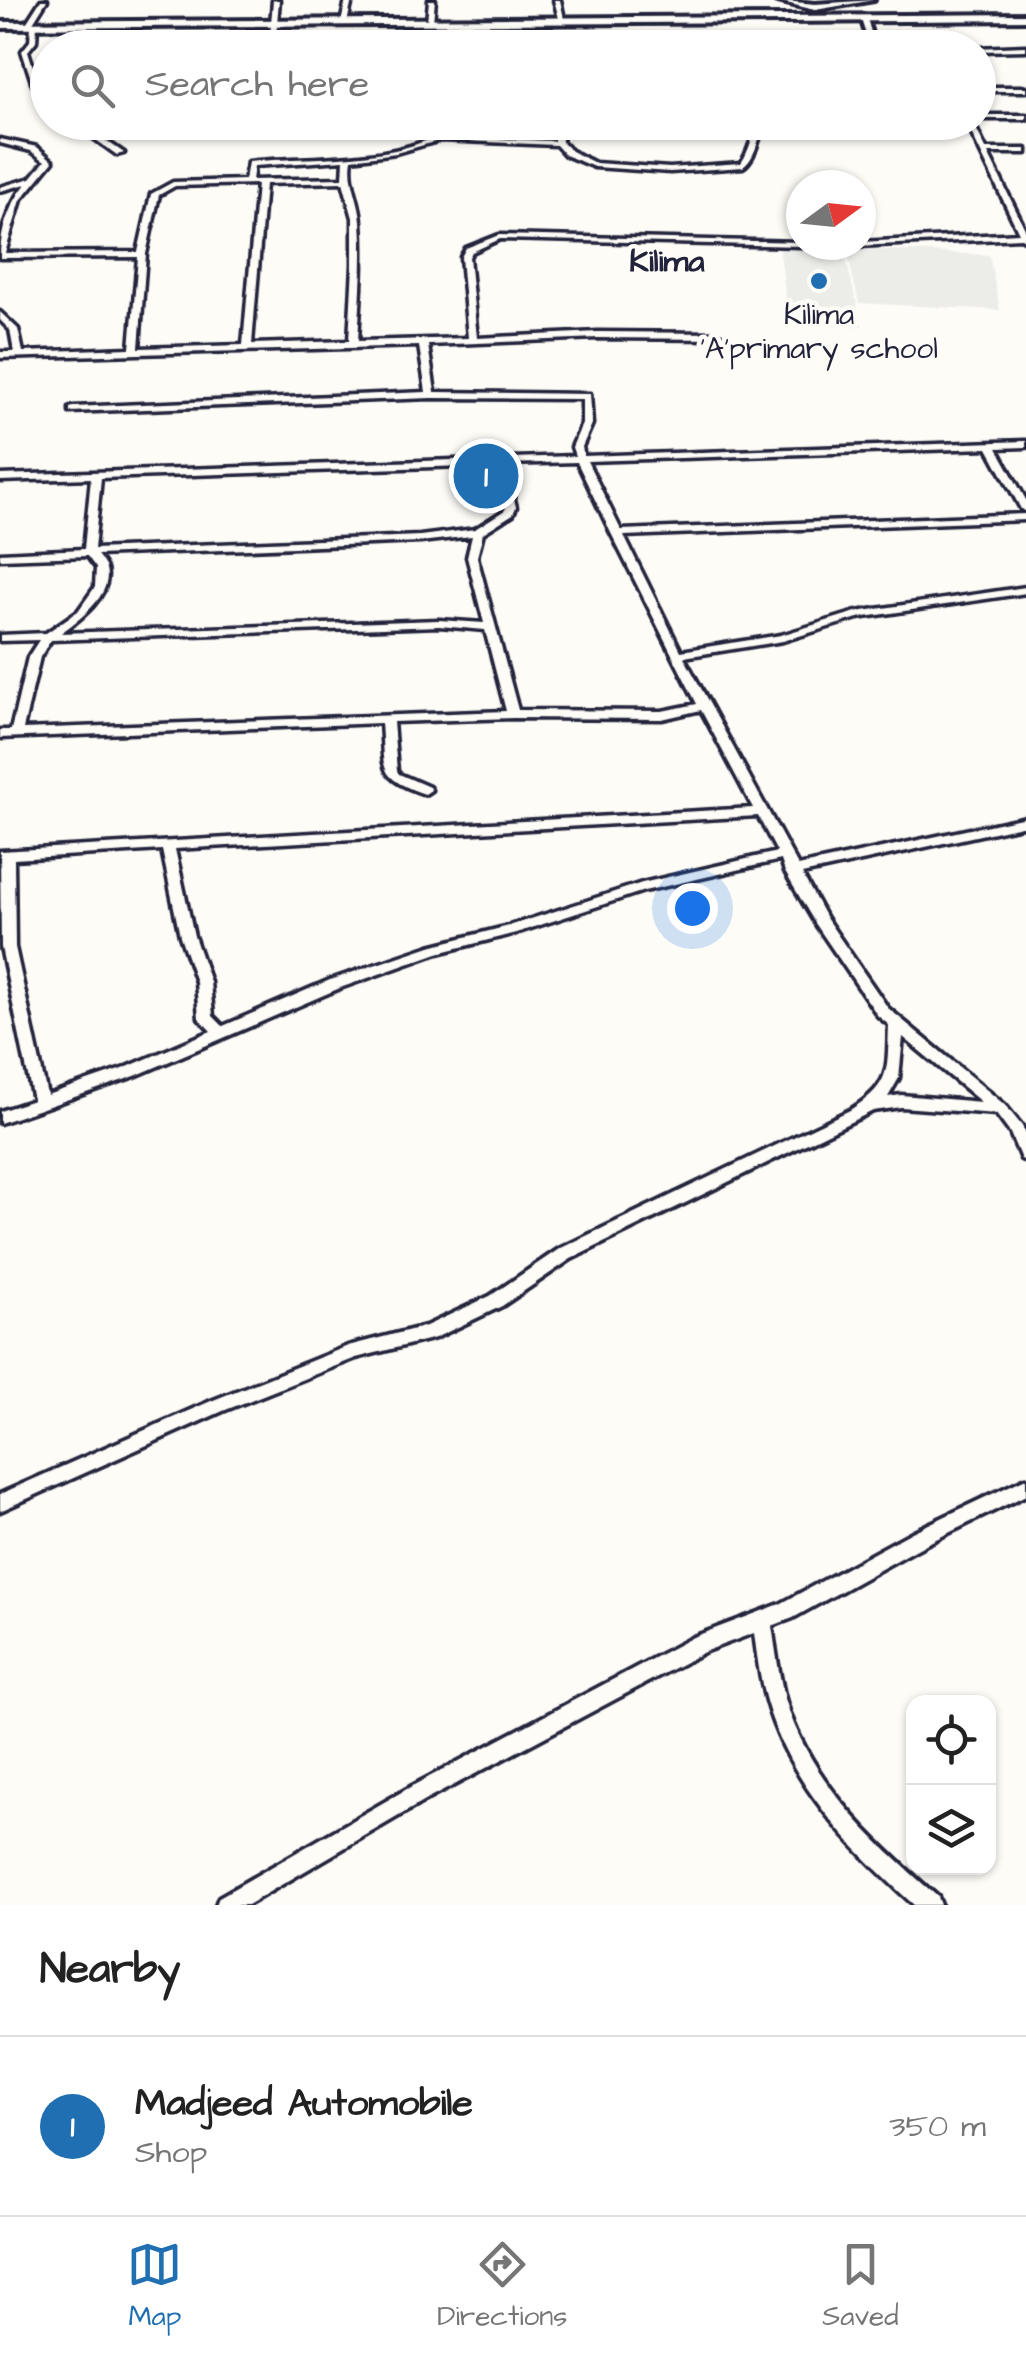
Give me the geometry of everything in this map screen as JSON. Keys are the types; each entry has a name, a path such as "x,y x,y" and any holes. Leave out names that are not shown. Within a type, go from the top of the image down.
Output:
{"street":[{"path":"31,30 44,0"},
{"path":"272,30 276,0"},
{"path":"344,22 348,0"},
{"path":"430,22 432,0"},
{"path":"557,0 563,22"},
{"path":"778,0 815,7 870,0"},
{"path":"0,25 1026,17"},
{"path":"864,19 867,30"},
{"path":"996,49 1026,48"},
{"path":"996,89 1026,88"},
{"path":"996,118 1026,117"},
{"path":"101,140 120,153"},
{"path":"248,182 251,164 348,159 439,140"},
{"path":"472,140 558,143"},
{"path":"558,140 568,153 594,166 670,170 734,168 749,160 754,140"},
{"path":"876,243 1025,236 979,140"},
{"path":"0,141 48,157 16,200 0,255 142,254"},
{"path":"985,151 1026,151"},
{"path":"348,159 343,180 356,210 353,344"},
{"path":"0,189 31,180"},
{"path":"134,351 142,254 155,194 160,188 173,184 343,180"},
{"path":"247,347 261,182"},
{"path":"1006,198 1026,198"},
{"path":"473,341 464,257 469,250 499,237 786,244"},
{"path":"0,315 14,329 19,354"},
{"path":"0,355 598,335 718,336"},
{"path":"424,343 432,395"},
{"path":"74,410 432,395 587,396 587,424 577,448 580,457 677,654 792,872 820,920 896,1026 1000,1109 1017,1130 1026,1155"},
{"path":"0,478 1026,444"},
{"path":"616,534 1026,513 992,445"},
{"path":"0,556 420,539 478,532 511,507 499,460"},
{"path":"16,733 30,670 46,638 72,622 95,599 100,587 101,568 90,551 96,476"},
{"path":"478,532 472,557 513,714"},
{"path":"677,654 783,638 856,614 1026,590"},
{"path":"0,638 439,622 490,627"},
{"path":"0,734 513,714 662,715 704,706"},
{"path":"386,719 391,771 425,790"},
{"path":"41,1102 4,948 4,855 759,812"},
{"path":"792,872 1026,820"},
{"path":"168,848 187,936 203,982 206,1018 219,1032"},
{"path":"0,1117 130,1072 219,1032 435,948 566,913 642,886 783,855"},
{"path":"872,1106 897,1072 896,1026"},
{"path":"0,1503 217,1406 354,1351 399,1343 472,1314 565,1254 872,1106 914,1101 1000,1109"},
{"path":"226,1905 419,1793 700,1644 762,1620 1026,1486"},
{"path":"762,1620 777,1705 811,1781 872,1852 930,1905"}],"shaded area":[{"path":"779,245 786,245 786,260 846,260 862,326 789,324"},
{"path":"876,249 989,255 1000,310 859,303 849,260 876,260"}],"place":[{"name":"Kilima 'A'primary school","path":"819,281"},
{"name":"Madjeed Automobile","path":"486,476"}],"district":[{"name":"Kilima","path":"667,261"}]}
